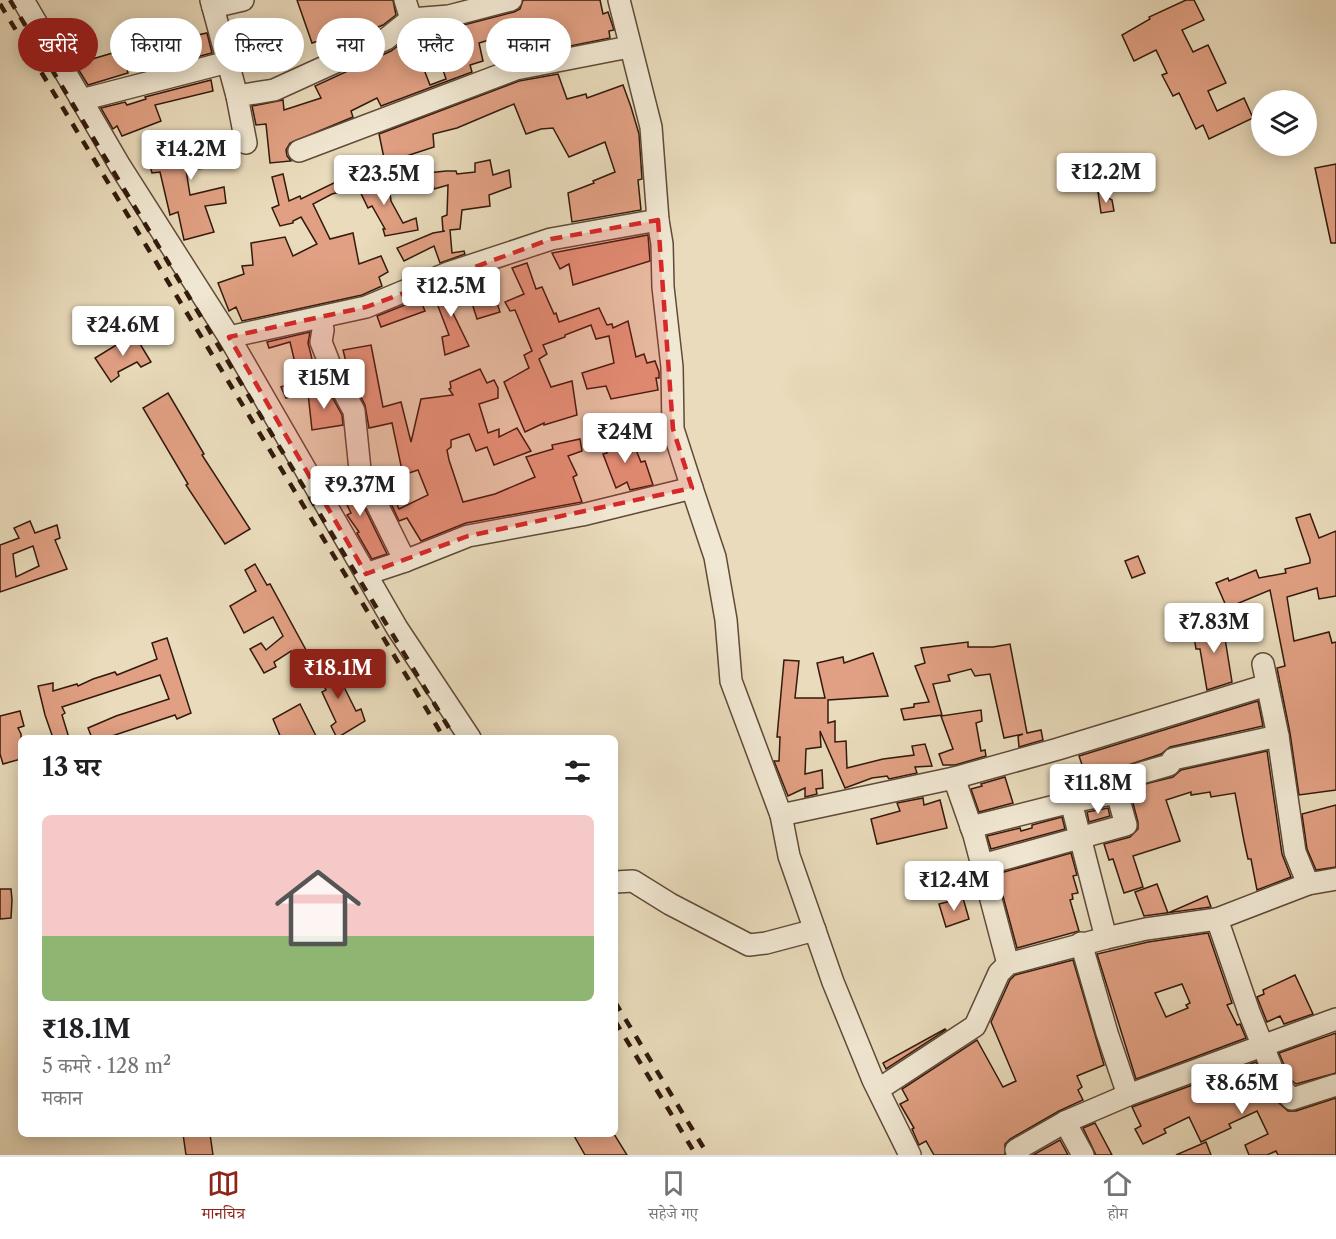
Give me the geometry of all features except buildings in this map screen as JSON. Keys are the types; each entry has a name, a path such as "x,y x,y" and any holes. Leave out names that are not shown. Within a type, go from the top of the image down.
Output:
{"street":[{"path":"23,0 81,100 229,337 397,628 468,735"},
{"path":"212,4 243,0"},
{"path":"237,96 274,90 386,39 408,10 449,16 511,0"},
{"path":"619,0 651,127 662,244 663,287 672,368 673,429 715,557 726,620 731,681 781,815 789,856 833,982 910,1155"},
{"path":"299,152 516,69 629,47"},
{"path":"81,100 214,66"},
{"path":"231,72 246,143"},
{"path":"229,337 366,307 448,273 551,239 658,220"},
{"path":"321,318 323,330 321,342 332,370 354,411 360,470 405,561"},
{"path":"366,574 468,536 582,515 692,488"},
{"path":"1263,664 1278,736 1294,852 1308,884"},
{"path":"781,815 954,778 1268,685"},
{"path":"1131,776 1169,765 1173,759 1278,736"},
{"path":"954,778 971,827 1008,964"},
{"path":"971,827 1117,793 1126,825 982,865"},
{"path":"1071,802 1106,938"},
{"path":"879,1089 975,1026 999,973 1008,964 1082,943 1146,929 1217,919 1308,884 1336,879"},
{"path":"618,882 633,881 670,904 748,945 766,943 815,930"},
{"path":"1217,919 1279,1086 1292,1099 1336,1085"},
{"path":"1082,943 1107,1034 1128,1095"},
{"path":"1016,1150 1065,1122 1128,1095 1336,1019"},
{"path":"1065,1122 1083,1155"}],"highlighted area":[{"path":"658,220 673,429 692,488 468,536 366,574 229,337 366,307 551,239"}],"railway":[{"path":"10,0 453,735"},
{"path":"0,4 442,735"},
{"path":"618,1007 708,1155"},
{"path":"618,1026 696,1155"}]}
